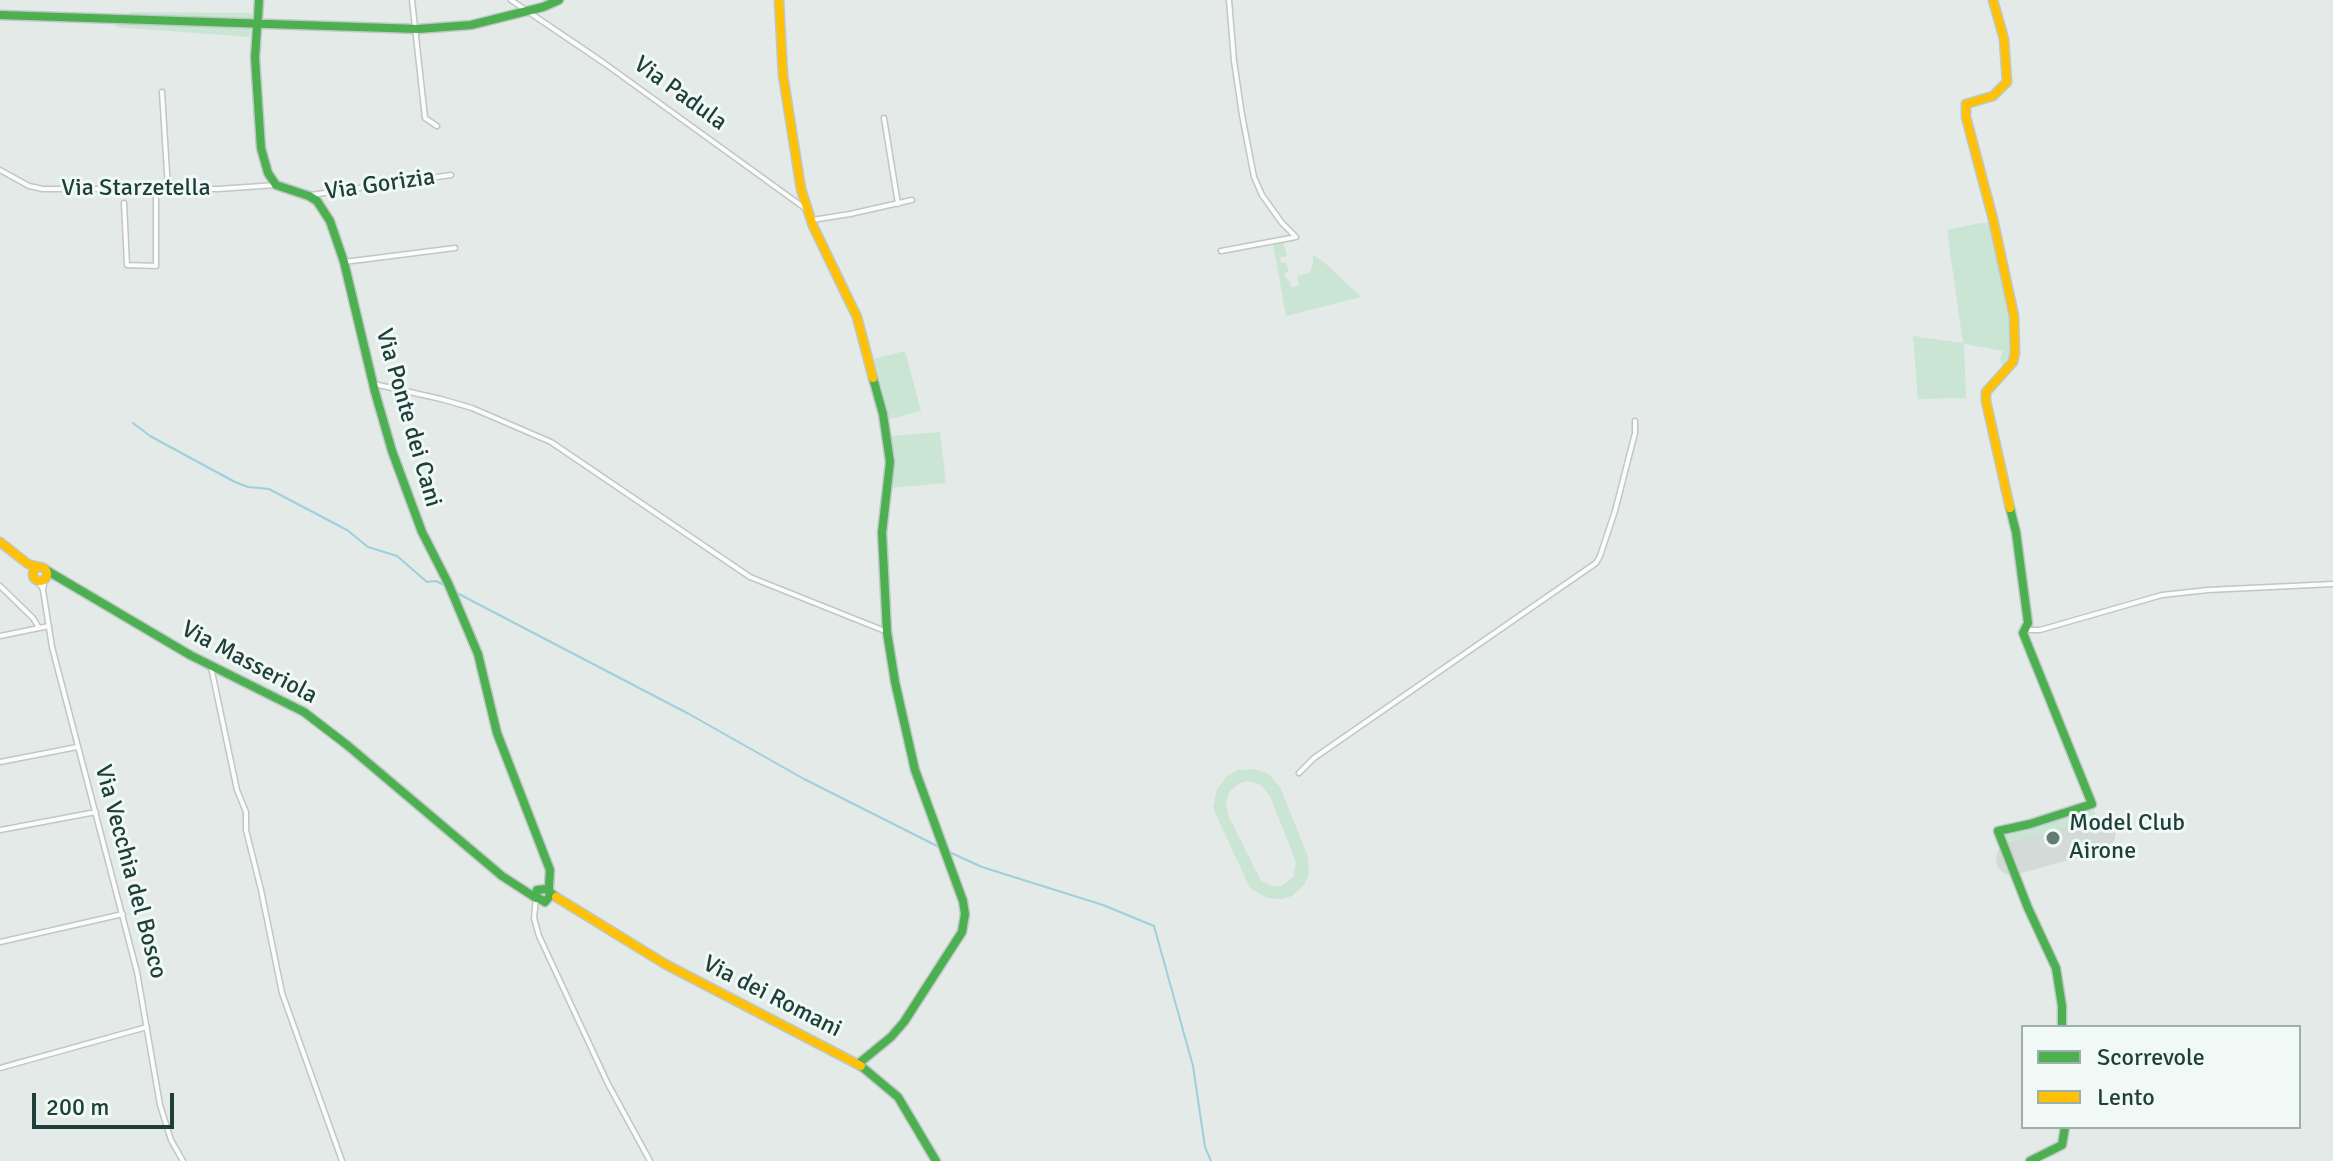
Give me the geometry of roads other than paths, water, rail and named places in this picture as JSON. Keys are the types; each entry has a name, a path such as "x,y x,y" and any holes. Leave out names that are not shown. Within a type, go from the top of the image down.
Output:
{"main road":[{"path":"259,0 255,58 261,148 268,173 276,185 309,196"},
{"path":"0,15 415,29 471,25 559,0"},
{"path":"779,0 783,75 801,189 811,220 857,317 889,447 882,533 887,632 895,682 915,770 965,914 962,932 904,1022 858,1064"},
{"path":"1993,0 2004,39 2007,82 1993,96 1966,104 1966,117 2014,316 2014,358 1986,392 1986,401 2016,532 2027,627 2023,633 2092,804 1998,831 2056,968 2062,1025"},
{"name":"Via Ponte dei Cani","path":"309,196 325,212 344,262 392,451 422,532 478,654 497,733 550,870 543,893"},
{"path":"0,542 41,575"},
{"name":"Via Masseriola","path":"41,575 56,577 211,667 304,712 502,876 524,890 543,893"},
{"name":"Via dei Romani","path":"543,893 560,900 674,969 858,1064 898,1097 936,1161"},
{"path":"2030,1161 2062,1145 2065,1129"}],"street":[{"path":"412,0 425,118 437,126"},
{"name":"Via Padula","path":"511,0 807,210"},
{"path":"1221,251 1296,237 1262,195 1254,177 1234,61 1229,0"},
{"path":"162,92 168,189"},
{"path":"884,118 898,204"},
{"name":"Via Starzetella","path":"0,170 29,186 43,189 276,185"},
{"name":"Via Gorizia","path":"309,196 451,175"},
{"path":"124,189 127,265 156,266 156,189"},
{"path":"811,220 912,200"},
{"path":"344,262 455,248"},
{"path":"374,384 472,408 551,442 741,572 887,632"},
{"path":"1299,773 1314,758 1596,563 1615,511 1635,433 1635,421"},
{"name":"Via Vecchia del Bosco","path":"41,575 52,647 123,914 165,1122 183,1161"},
{"path":"2027,627 2040,630 2162,595 2333,584"},
{"path":"0,586 33,618 39,628"},
{"path":"0,636 49,626"},
{"path":"211,667 237,790 246,812 246,830 282,993 342,1161"},
{"path":"0,762 77,747"},
{"path":"0,830 96,812"},
{"path":"543,893 536,908 535,924 539,936 608,1084 650,1161"},
{"path":"0,942 123,914"},
{"path":"0,1068 147,1027"}],"waterway":[{"path":"133,423 150,436 235,482 269,489 347,530 368,547 397,556 427,582 436,581 446,586"},
{"path":"455,592 689,714 804,779 941,848"},
{"path":"947,851 982,867 1103,905 1154,926 1193,1066 1205,1147 1211,1161"}],"place":[{"name":"Model Club Airone","path":"2053,838"}]}
